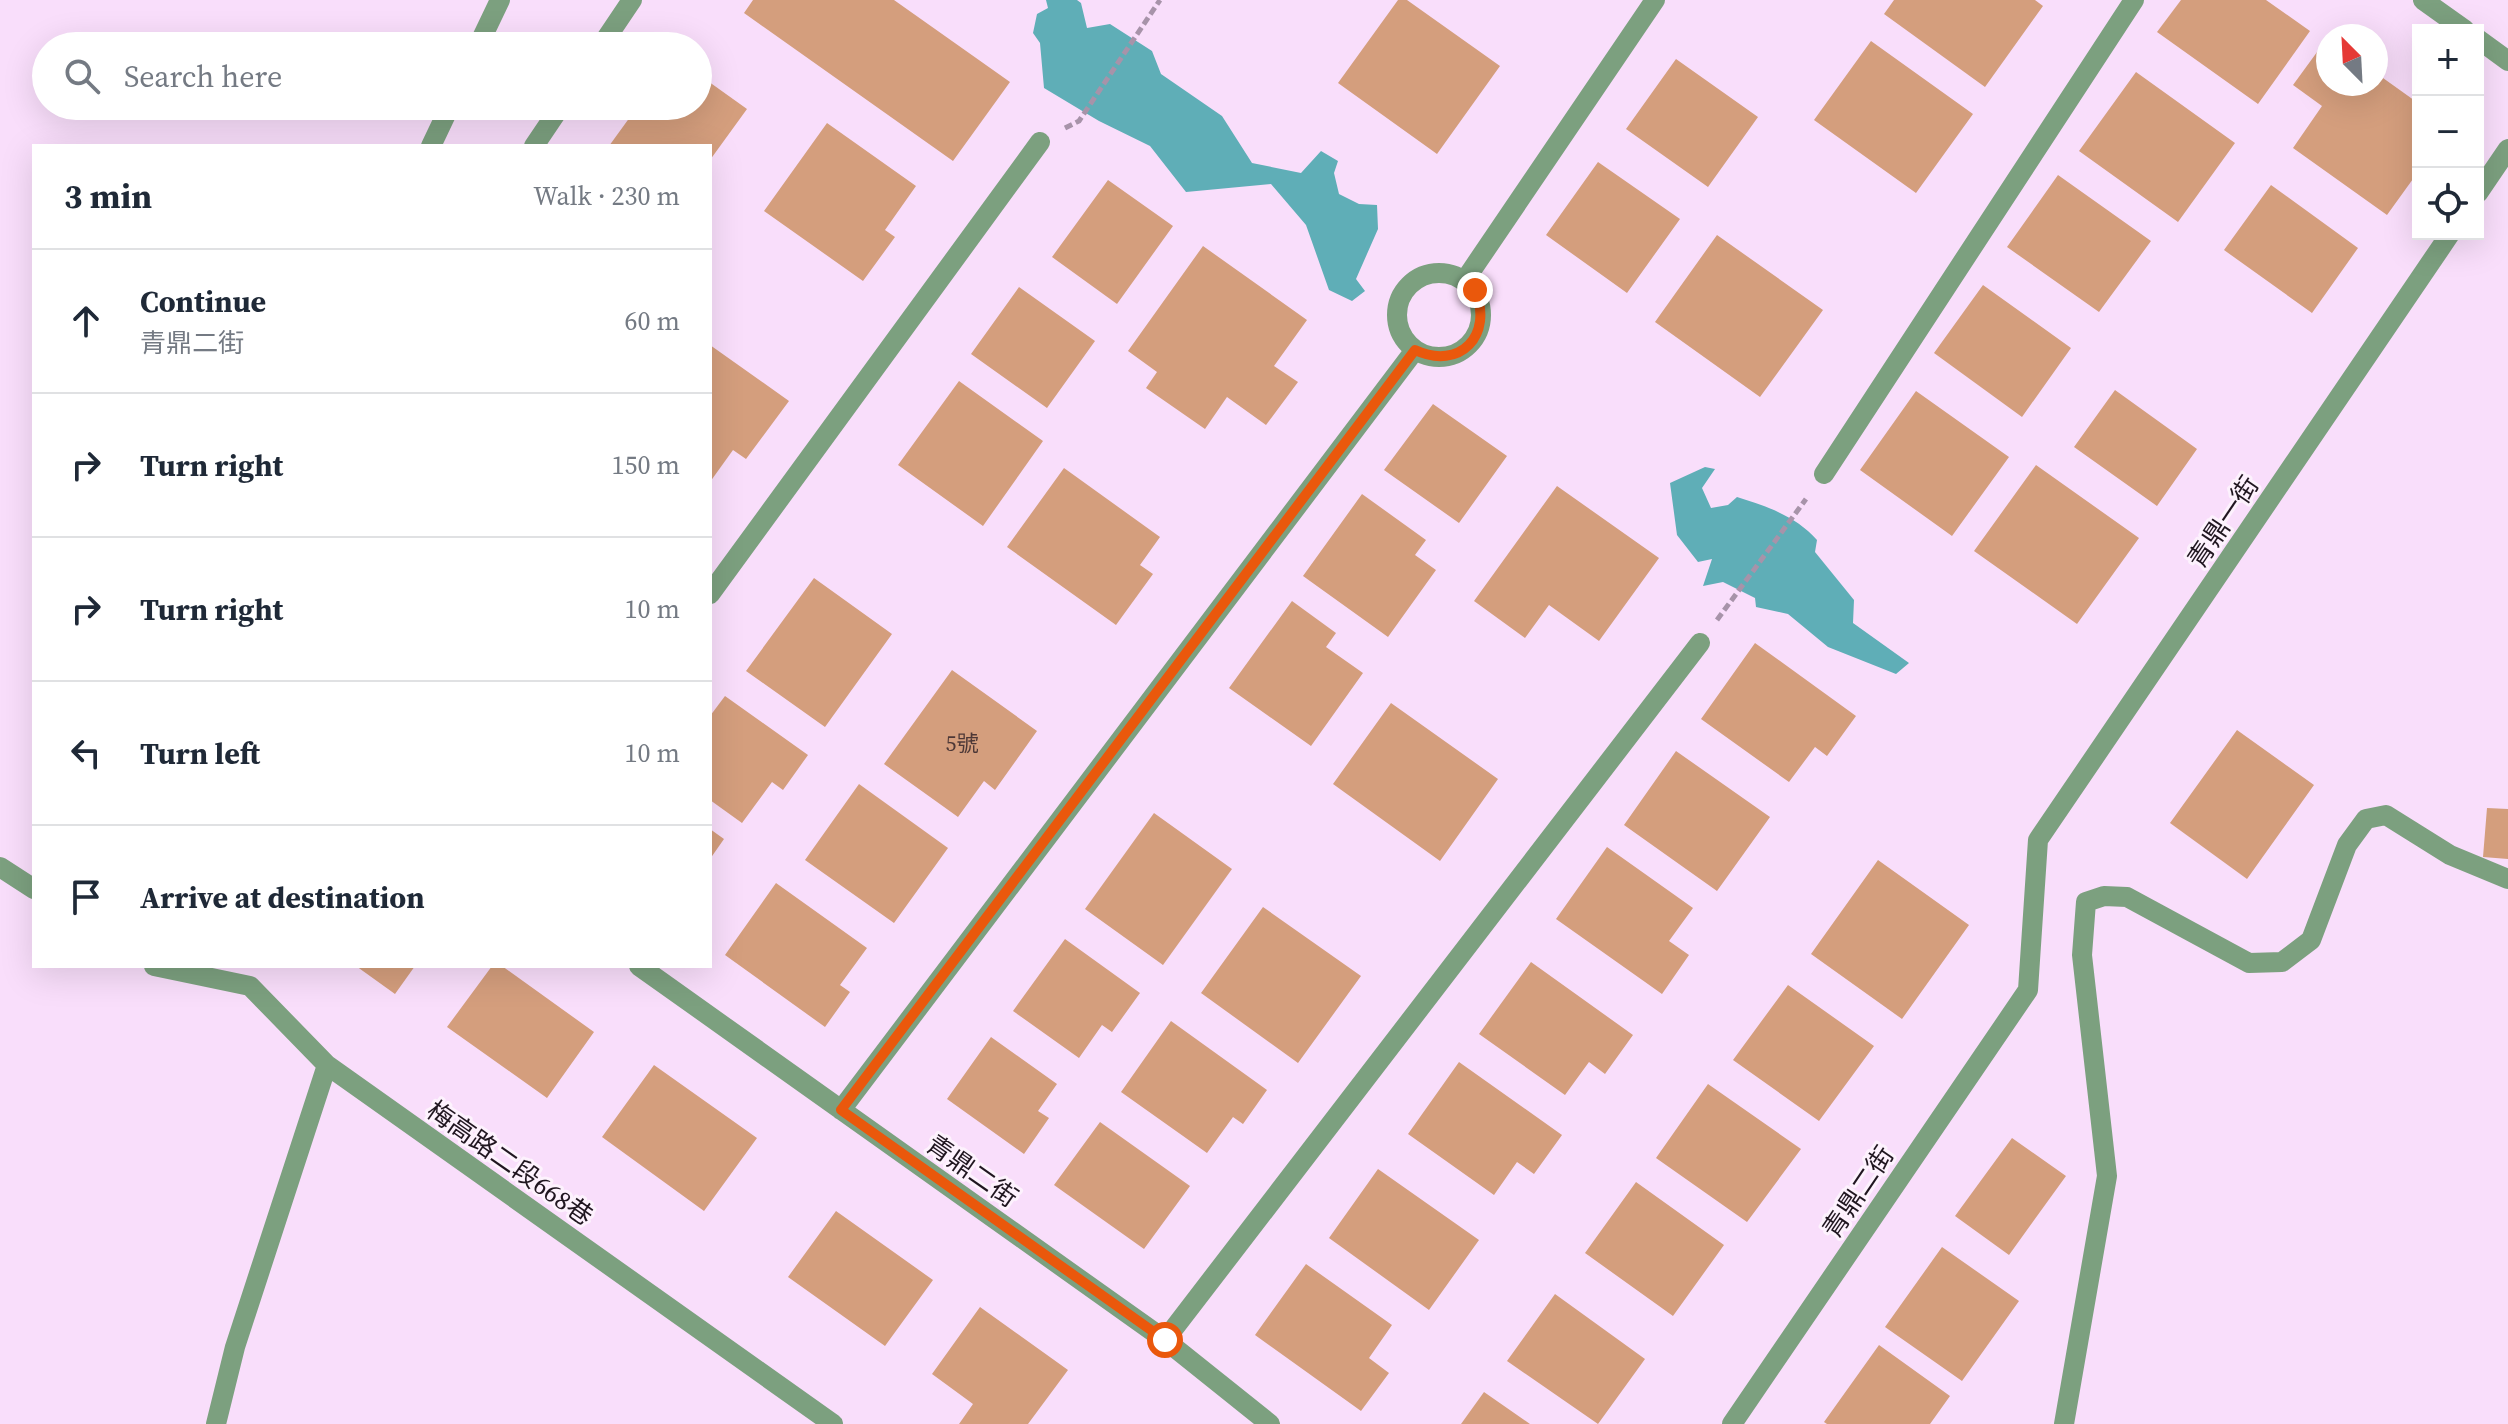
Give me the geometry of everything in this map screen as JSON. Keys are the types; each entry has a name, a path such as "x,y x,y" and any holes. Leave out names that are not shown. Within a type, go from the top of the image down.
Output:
{"street":[{"path":"485,32 500,0"},
{"path":"610,32 632,0"},
{"path":"1465,280 1655,0"},
{"path":"1824,474 2134,0"},
{"path":"2423,0 2457,24"},
{"path":"2484,43 2508,61"},
{"path":"432,144 443,120"},
{"path":"535,144 552,120"},
{"path":"712,591 1040,142"},
{"path":"2484,184 2508,149"},
{"name":"青鼎一街","path":"2028,990 2038,840 2446,240"},
{"path":"1426,274 1452,274 1465,280 1475,290 1481,304 1482,319 1478,333 1469,345 1442,358 1415,350 1399,328 1398,302 1404,290 1426,274"},
{"path":"841,1110 1415,350"},
{"path":"1165,1340 1700,643"},
{"path":"2064,1424 2107,1176 2082,955 2086,902 2104,896 2127,897 2249,963 2282,962 2311,940 2347,845 2366,819 2386,815 2450,855 2508,879"},
{"path":"0,867 32,888"},
{"name":"梅高路二段668巷","path":"164,968 250,986 327,1065 833,1424"},
{"name":"青鼎二街","path":"642,968 1165,1340 1270,1424"},
{"name":"青鼎二街","path":"1732,1424 2028,990"},
{"path":"216,1424 235,1347 327,1065"}],"path":[{"path":"1079,121 1160,0"},
{"path":"1732,600 1799,508"}],"shaded area":[{"path":"1046,0 1077,0 1081,3 1087,28 1110,24 1152,51 1161,74 1222,116 1252,163 1301,173 1321,151 1338,161 1334,173 1339,194 1359,204 1377,205 1378,229 1356,279 1365,291 1352,301 1329,290 1306,225 1271,184 1186,192 1150,146 1099,121 1044,88 1040,43 1033,33 1037,14 1048,8"},
{"path":"1705,467 1715,469 1702,488 1711,508 1728,505 1737,497 1770,508 1800,524 1817,540 1815,552 1854,600 1853,623 1909,663 1896,674 1828,647 1788,614 1756,607 1755,598 1723,582 1703,586 1712,559 1698,562 1677,535 1670,483"}],"building":[{"path":"753,0 894,0 1010,82 953,161 744,13"},
{"path":"1398,0 1407,0 1500,66 1437,154 1338,83"},
{"path":"1894,0 2035,0 2043,6 1985,87 1884,14"},
{"path":"2181,0 2266,0 2310,31 2258,104 2157,32"},
{"path":"1871,41 1973,114 1916,193 1814,120"},
{"path":"2316,53 2316,96 2388,96 2388,82 2412,99 2412,180 2387,215 2293,148 2322,106 2293,85"},
{"path":"1676,59 1758,117 1708,187 1626,129"},
{"path":"2136,72 2235,143 2178,222 2079,151"},
{"path":"712,84 747,109 712,157 712,144 610,144 628,120 712,120"},
{"path":"827,123 916,186 885,230 895,237 863,281 764,211"},
{"path":"1598,162 1680,219 1627,293 1546,235"},
{"path":"2058,175 2151,241 2099,312 2007,247"},
{"path":"1108,180 1173,226 1117,304 1052,257"},
{"path":"2271,185 2358,248 2312,313 2224,250"},
{"path":"1717,235 1823,310 1760,397 1655,322"},
{"path":"1203,246 1307,320 1274,366 1298,382 1266,425 1227,397 1205,429 1146,388 1157,372 1128,351"},
{"path":"1983,285 2071,348 2022,417 1934,353"},
{"path":"1019,287 1095,341 1047,408 971,354"},
{"path":"712,346 789,401 746,459 733,450 712,479"},
{"path":"959,381 1043,441 983,526 898,465"},
{"path":"2115,390 2197,449 2157,506 2074,447"},
{"path":"1916,391 2009,457 1952,536 1860,470"},
{"path":"1433,404 1507,456 1459,523 1384,470"},
{"path":"2036,465 2139,538 2077,624 1974,551"},
{"path":"1064,468 1160,537 1140,565 1153,574 1116,625 1007,547"},
{"path":"1557,486 1659,558 1599,641 1549,605 1525,638 1474,601"},
{"path":"1362,494 1426,540 1415,555 1436,570 1388,637 1303,576"},
{"path":"814,578 892,634 825,727 746,671"},
{"path":"1292,601 1336,633 1326,647 1363,673 1311,746 1229,688"},
{"path":"1755,643 1856,716 1827,756 1815,747 1789,782 1701,719"},
{"path":"952,670 1037,731 995,790 984,781 958,817 884,764"},
{"path":"725,696 808,755 783,790 772,782 742,823 712,801 712,713"},
{"path":"1391,703 1498,779 1440,861 1333,784"},
{"path":"2237,730 2314,785 2247,879 2170,823"},
{"path":"1676,751 1770,817 1717,891 1624,825"},
{"path":"859,784 948,848 894,923 805,860"},
{"path":"2487,808 2508,809 2508,859 2483,857"},
{"path":"1154,813 1232,869 1163,965 1085,909"},
{"path":"712,830 724,839 712,856"},
{"path":"1607,847 1693,908 1669,941 1689,955 1662,994 1556,919"},
{"path":"1878,860 1969,925 1902,1019 1811,954"},
{"path":"776,883 867,948 840,985 850,992 825,1027 725,955"},
{"path":"1263,907 1361,976 1298,1063 1201,993"},
{"path":"1065,939 1140,993 1112,1032 1102,1025 1079,1058 1013,1011"},
{"path":"1531,962 1633,1035 1605,1074 1589,1062 1565,1095 1479,1034"},
{"path":"359,968 414,968 395,994"},
{"path":"491,968 505,968 594,1032 547,1098 447,1027"},
{"path":"1788,985 1874,1046 1819,1121 1733,1060"},
{"path":"1171,1021 1267,1090 1243,1124 1233,1117 1207,1153 1121,1092"},
{"path":"991,1037 1057,1084 1038,1111 1049,1118 1024,1154 947,1099"},
{"path":"1459,1062 1562,1135 1534,1174 1517,1162 1494,1195 1408,1134"},
{"path":"654,1065 757,1138 704,1211 602,1137"},
{"path":"1708,1084 1801,1149 1747,1222 1656,1158"},
{"path":"1100,1122 1190,1186 1144,1249 1054,1185"},
{"path":"2012,1138 2066,1176 2009,1255 1955,1216"},
{"path":"1378,1169 1479,1240 1429,1310 1329,1238"},
{"path":"1636,1182 1724,1245 1673,1316 1585,1253"},
{"path":"836,1211 933,1280 885,1346 788,1277"},
{"path":"1942,1247 2019,1301 1962,1381 1885,1327"},
{"path":"1306,1264 1392,1325 1369,1358 1389,1373 1361,1411 1255,1335"},
{"path":"1555,1294 1645,1359 1598,1424 1507,1361"},
{"path":"980,1307 1068,1370 1028,1424 959,1424 973,1404 932,1374"},
{"path":"1879,1345 1950,1396 1930,1424 1824,1422"},
{"path":"1484,1392 1530,1424 1461,1424"}],"route":[{"path":"1165,1340 841,1110 1415,350 1442,358 1469,345 1478,333 1482,319 1481,304 1475,290"}]}
